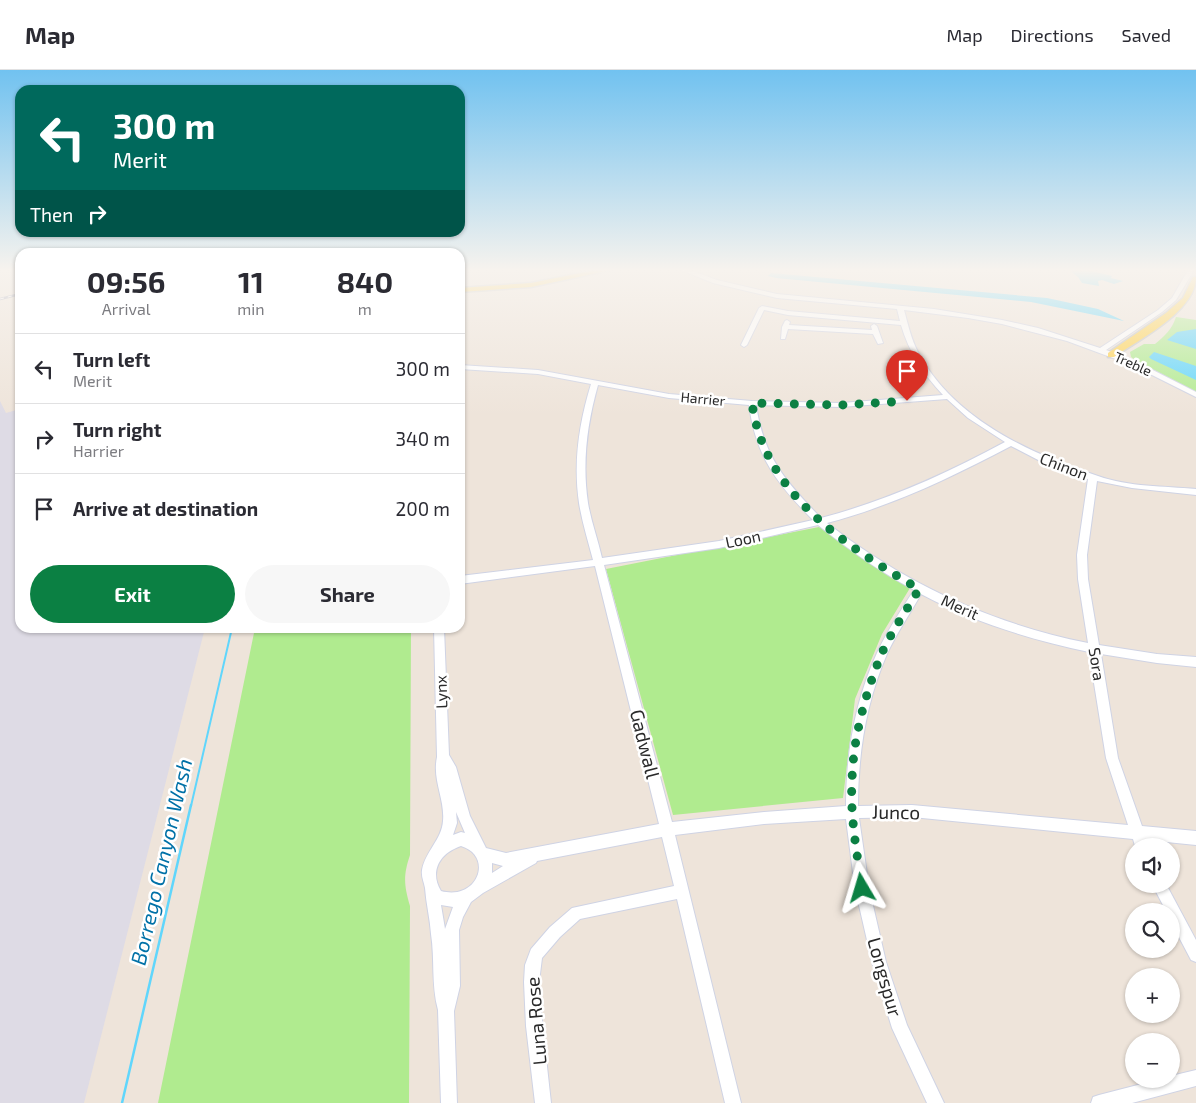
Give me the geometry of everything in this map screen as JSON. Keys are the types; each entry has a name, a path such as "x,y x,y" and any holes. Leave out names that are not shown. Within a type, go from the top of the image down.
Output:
{"main road":[{"path":"1111,354 1164,318"}],"street":[{"path":"744,345 757,318"},
{"path":"783,338 787,318"},
{"path":"850,318 905,323"},
{"name":"Chinon","path":"903,318 918,360 925,371 949,397 980,423 1011,442 1052,463 1093,477 1145,488 1196,492"},
{"name":"Treble","path":"983,318 1024,326 1101,350 1196,395"},
{"path":"1101,350 1149,318"},
{"path":"872,320 880,343"},
{"path":"785,328 876,332"},
{"name":"Harrier","path":"465,367 538,372 595,384 669,396 752,403 841,405 949,397"},
{"name":"Gadwall","path":"595,384 582,432 580,461 584,504 667,830 733,1103"},
{"name":"Merit","path":"752,403 757,430 769,461 796,498 847,544 919,589 992,621 1043,637 1138,657 1196,662"},
{"name":"Loon","path":"465,579 652,556 729,542 821,521 877,504 957,472 1011,442"},
{"name":"Sora","path":"1093,477 1082,563 1112,758 1139,838"},
{"name":"Longspur","path":"919,589 882,653 867,694 856,738 852,781 852,812 862,888 879,962 900,1028 936,1103"},
{"name":"Lynx","path":"435,853 446,836 450,820 440,767 443,757 439,633"},
{"name":"Lynx","path":"443,757 450,767 464,818 479,849"},
{"name":"Junco","path":"479,849 506,860 667,830 764,818 852,812 912,811 1196,838"},
{"path":"446,1011 452,986 452,930 457,914 483,881 486,871 485,862 479,849 461,839 444,845 435,853 428,870 439,935 442,995 446,1011 449,1103"},
{"name":"Junco","path":"473,892 538,854"},
{"path":"431,889 437,897 451,900 459,900 473,892"},
{"name":"Luna Rose","path":"543,1103 531,978 536,954 577,913 681,891"},
{"path":"1164,893 1196,955"},
{"path":"1099,1103 1196,1078"}],"shaded area":[{"path":"0,401 6,413 15,410 15,633 204,633 84,1103 0,1103"}],"green space":[{"path":"1175,318 1196,320 1196,392 1131,357 1130,352 1144,344 1155,344 1170,329"},
{"path":"819,527 867,561 910,588 882,634 855,699 843,798 673,815 606,569"},
{"path":"254,633 411,633 410,855 405,880 410,906 409,1103 158,1103"}],"water":[{"path":"1196,329 1196,349 1167,340 1177,332"},
{"path":"1154,352 1196,366 1196,380 1151,359 1149,357"}],"waterway":[{"name":"Borrego Canyon Wash","path":"191,806 231,633"},
{"name":"Borrego Canyon Wash","path":"122,1103 191,805"}],"route":[{"path":"862,888 852,812 852,781 856,738 867,694 882,653 919,589 847,544 796,498 769,461 757,430 752,403 841,405 907,401"}]}
